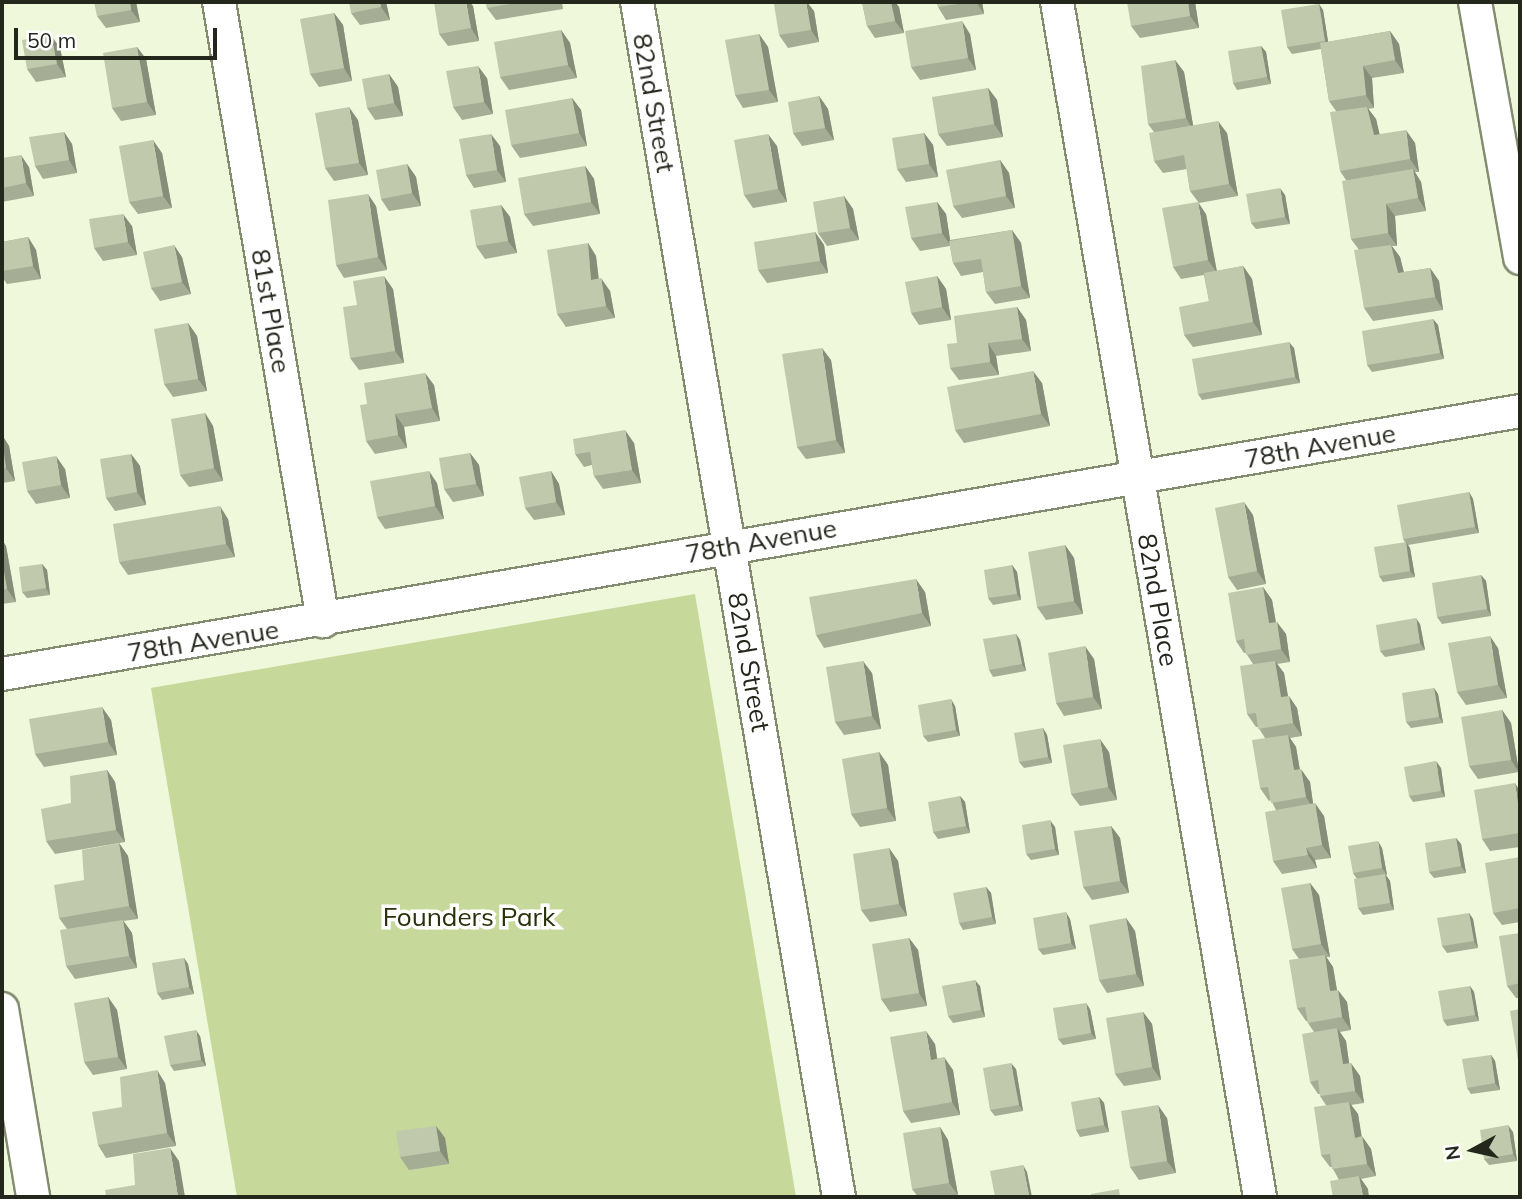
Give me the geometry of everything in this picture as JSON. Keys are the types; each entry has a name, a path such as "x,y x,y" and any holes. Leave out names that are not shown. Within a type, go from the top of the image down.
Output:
{"street":[{"name":"81st Place","path":"219,2 323,621"},
{"name":"82nd Street","path":"637,2 839,1197"},
{"name":"82nd Place","path":"1057,2 1260,1197"},
{"path":"1475,2 1520,258"},
{"name":"78th Avenue","path":"2,674 323,621 730,546 1520,411"},
{"path":"2,1009 33,1197"}],"green space":[{"name":"Founders Park","path":"695,594 796,1197 237,1197 151,688"}],"building":[{"path":"94,2 130,2 131,10 97,16"},
{"path":"349,2 380,2 381,7 351,13"},
{"path":"434,2 466,2 471,28 439,34"},
{"path":"486,2 522,2 487,8"},
{"path":"806,2 811,30 779,35 774,4"},
{"path":"862,2 891,2 895,21 867,26"},
{"path":"937,2 971,2 938,7"},
{"path":"1127,2 1188,2 1190,16 1131,26"},
{"path":"1319,4 1325,41 1287,47 1281,10"},
{"path":"334,13 344,68 310,74 300,19"},
{"path":"962,21 968,58 911,67 905,31"},
{"path":"561,30 568,65 500,77 494,42"},
{"path":"1390,31 1395,60 1363,66 1366,95 1329,101 1320,43"},
{"path":"759,34 769,90 735,95 725,40"},
{"path":"51,35 57,64 27,69 22,40"},
{"path":"1261,46 1267,77 1233,83 1228,51"},
{"path":"137,47 147,102 112,108 103,53"},
{"path":"1175,60 1186,118 1148,124 1141,66"},
{"path":"478,66 484,102 453,107 446,71"},
{"path":"389,74 394,103 367,108 362,79"},
{"path":"988,88 994,124 938,134 932,97"},
{"path":"819,96 825,128 793,133 788,102"},
{"path":"572,98 579,133 511,145 505,110"},
{"path":"349,107 359,163 325,168 315,113"},
{"path":"1367,107 1374,135 1406,130 1410,159 1340,171 1330,112"},
{"path":"1218,121 1229,184 1190,191 1184,155 1154,161 1149,133"},
{"path":"64,132 69,160 35,166 29,137"},
{"path":"924,133 929,164 897,169 892,138"},
{"path":"491,134 497,170 466,175 459,139"},
{"path":"768,134 778,189 744,195 734,140"},
{"path":"153,140 163,196 129,202 119,146"},
{"path":"21,155 26,183 2,188 2,158"},
{"path":"1000,160 1006,196 953,206 946,170"},
{"path":"407,164 412,193 381,199 376,170"},
{"path":"585,166 591,202 524,214 518,178"},
{"path":"1413,169 1418,198 1386,204 1388,233 1351,239 1342,181"},
{"path":"1280,188 1285,217 1251,223 1246,194"},
{"path":"368,194 378,257 336,265 328,200"},
{"path":"844,196 850,228 818,233 813,202"},
{"path":"937,202 942,233 911,238 905,207"},
{"path":"1198,202 1208,260 1173,267 1162,208"},
{"path":"501,205 508,241 476,246 470,210"},
{"path":"123,214 128,242 94,248 89,219"},
{"path":"1012,230 1021,286 986,292 981,259 953,263 949,241"},
{"path":"815,232 820,261 758,270 754,242"},
{"path":"28,237 33,266 2,271 2,242"},
{"path":"588,243 591,280 601,278 606,306 557,314 547,250"},
{"path":"174,245 182,282 151,288 143,252"},
{"path":"1391,245 1398,273 1430,268 1435,297 1364,308 1354,250"},
{"path":"1243,266 1253,322 1184,335 1179,307 1209,301 1204,273"},
{"path":"384,276 395,351 350,358 343,307 357,305 353,281"},
{"path":"937,276 942,307 911,313 905,282"},
{"path":"1017,307 1022,339 988,343 990,362 950,368 947,344 957,343 954,316"},
{"path":"1433,319 1440,353 1367,365 1362,331"},
{"path":"188,323 198,379 164,384 154,329"},
{"path":"1289,342 1295,377 1198,394 1192,359"},
{"path":"822,348 836,440 797,447 782,354"},
{"path":"1033,371 1041,414 955,430 947,387"},
{"path":"425,373 432,408 395,414 398,435 366,441 360,405 367,404 364,383"},
{"path":"205,413 214,468 180,475 171,419"},
{"path":"625,430 632,470 594,476 590,452 575,454 573,439"},
{"path":"2,442 6,468 2,469"},
{"path":"470,453 476,484 444,489 439,458"},
{"path":"131,454 137,492 106,498 100,459"},
{"path":"56,456 61,485 27,491 22,462"},
{"path":"429,471 435,506 377,517 370,481"},
{"path":"551,471 556,502 525,508 519,477"},
{"path":"1469,492 1475,527 1403,539 1397,505"},
{"path":"1244,502 1257,571 1228,577 1215,508"},
{"path":"220,506 226,544 119,562 113,524"},
{"path":"1406,542 1410,571 1379,576 1374,547"},
{"path":"1065,545 1074,601 1037,607 1028,552"},
{"path":"2,560 7,589 2,590"},
{"path":"42,564 46,588 22,592 19,567"},
{"path":"1012,565 1017,594 988,598 984,570"},
{"path":"1481,575 1487,609 1437,617 1432,583"},
{"path":"916,579 922,613 816,635 809,597"},
{"path":"1263,587 1269,623 1277,622 1281,649 1246,655 1244,639 1236,641 1228,593"},
{"path":"1416,618 1420,643 1380,651 1376,625"},
{"path":"1016,634 1022,664 989,670 983,639"},
{"path":"1490,636 1498,685 1457,692 1448,643"},
{"path":"1085,646 1093,697 1056,703 1048,653"},
{"path":"863,661 872,716 835,722 826,667"},
{"path":"1275,661 1281,697 1289,696 1293,723 1258,729 1256,713 1247,714 1240,666"},
{"path":"1434,688 1439,717 1406,722 1402,693"},
{"path":"951,699 956,730 923,736 918,705"},
{"path":"102,707 108,742 35,754 29,719"},
{"path":"1502,710 1511,760 1469,766 1461,717"},
{"path":"1043,728 1048,757 1019,762 1014,733"},
{"path":"1288,735 1294,770 1301,769 1306,797 1271,803 1268,787 1260,788 1252,740"},
{"path":"1100,739 1108,787 1071,794 1063,745"},
{"path":"879,752 887,808 851,814 842,759"},
{"path":"1436,761 1441,791 1409,796 1404,767"},
{"path":"107,770 116,830 46,841 41,809 71,803 70,776"},
{"path":"1515,783 1520,833 1482,839 1474,790"},
{"path":"960,796 966,826 933,832 928,802"},
{"path":"1315,803 1322,845 1306,848 1308,855 1273,861 1265,812"},
{"path":"1050,820 1055,849 1026,854 1022,825"},
{"path":"1111,826 1120,881 1083,887 1074,831"},
{"path":"1456,838 1461,866 1429,872 1425,843"},
{"path":"1378,841 1382,868 1353,873 1348,846"},
{"path":"119,843 129,906 59,918 54,885 84,880 82,850"},
{"path":"889,848 899,904 861,910 853,854"},
{"path":"1520,857 1520,908 1493,913 1485,863"},
{"path":"1385,874 1390,903 1358,908 1354,879"},
{"path":"1310,883 1321,944 1292,949 1281,888"},
{"path":"986,887 992,917 959,923 953,893"},
{"path":"1066,912 1071,943 1038,949 1033,918"},
{"path":"1469,913 1474,941 1442,946 1437,918"},
{"path":"1126,918 1136,974 1099,980 1089,925"},
{"path":"123,920 129,956 66,966 60,930"},
{"path":"1520,933 1520,983 1507,986 1499,936"},
{"path":"909,938 919,993 881,999 872,944"},
{"path":"1325,955 1330,991 1338,990 1342,1017 1308,1023 1305,1007 1297,1008 1289,960"},
{"path":"184,958 189,987 157,993 152,963"},
{"path":"975,980 981,1010 948,1016 942,986"},
{"path":"1470,986 1475,1015 1443,1020 1438,991"},
{"path":"108,997 118,1057 84,1062 74,1003"},
{"path":"1086,1003 1091,1033 1058,1039 1053,1008"},
{"path":"1520,1009 1520,1059 1518,1060 1510,1011"},
{"path":"1143,1012 1152,1067 1115,1074 1106,1018"},
{"path":"1337,1028 1343,1064 1351,1063 1355,1091 1320,1096 1318,1080 1310,1082 1302,1034"},
{"path":"196,1030 201,1060 170,1065 164,1036"},
{"path":"926,1031 931,1060 944,1057 952,1102 903,1111 890,1037"},
{"path":"1491,1055 1495,1083 1467,1088 1462,1059"},
{"path":"1011,1063 1019,1105 990,1110 983,1068"},
{"path":"157,1070 167,1133 98,1145 92,1112 122,1107 120,1077"},
{"path":"1099,1097 1104,1125 1076,1130 1071,1102"},
{"path":"1349,1102 1355,1138 1362,1136 1367,1164 1332,1169 1330,1154 1321,1155 1314,1107"},
{"path":"1158,1105 1167,1161 1130,1167 1121,1111"},
{"path":"1508,1125 1513,1154 1484,1159 1480,1130"},
{"path":"436,1126 440,1151 400,1157 396,1131"},
{"path":"940,1127 949,1183 912,1189 903,1133"},
{"path":"170,1148 178,1197 106,1197 105,1190 135,1185 133,1154"},
{"path":"1023,1165 1029,1196 995,1197 990,1171"},
{"path":"1359,1176 1363,1197 1333,1197 1330,1181"},
{"path":"1119,1189 1120,1197 1091,1197 1091,1194"}]}
